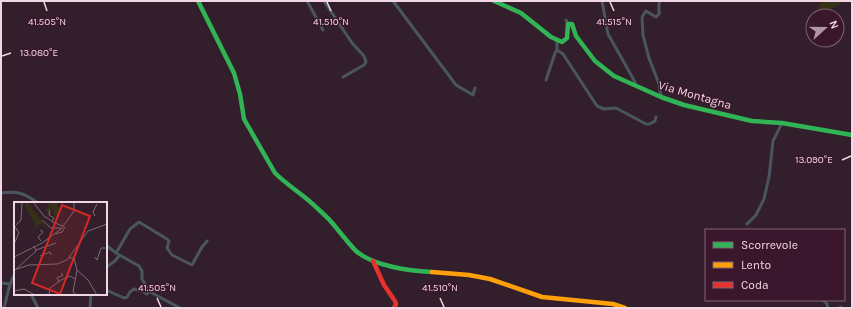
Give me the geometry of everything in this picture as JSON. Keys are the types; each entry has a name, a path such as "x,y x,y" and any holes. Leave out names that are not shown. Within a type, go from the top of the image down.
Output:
{"main road":[{"path":"198,1 234,73 240,94 244,119 275,173 313,203 331,221 355,250 364,257 413,271 462,274 490,279 542,297 613,304 625,308"},
{"path":"494,1 526,15 538,27 557,41"},
{"name":"Via Montagna","path":"557,41 562,42 567,38 567,22 572,24 576,36 595,61 614,76 661,97 684,105 752,121 782,122 852,135"},
{"path":"374,261 376,270 394,298 396,304 394,308"}],"street":[{"path":"307,1 323,30"},
{"path":"324,1 352,44 364,56 366,62 364,65 343,77"},
{"path":"393,1 456,85 473,95 475,88"},
{"path":"602,1 608,34 636,86"},
{"path":"659,1 659,14 656,17 646,11 642,16 643,35 649,58 659,84 661,97"},
{"path":"546,80 555,53 558,50 557,41"},
{"path":"558,50 563,54 597,106 604,109 616,108 646,124 650,124 655,121 656,117"},
{"path":"747,224 756,215 764,199 770,170 773,141 782,122"},
{"path":"1,193 14,191 25,194 37,202"},
{"path":"116,253 130,229 139,222 167,238 167,248 172,255 192,265 202,247 207,242"},
{"path":"107,246 119,256 140,266 142,271 142,279 150,291 180,308"},
{"path":"108,266 119,256"},
{"path":"3,307 10,284 14,276"},
{"path":"1,283 10,284"},
{"path":"107,290 124,298 127,297 134,289 147,294 150,291"},
{"path":"32,295 38,308"},
{"path":"90,308 91,295"}],"shaded area":[{"path":"821,1 843,1 833,8 819,8"}],"traffic: fast":[{"path":"198,1 234,73 240,94 244,119 275,173 323,213 354,249 363,256 392,267 432,272"},
{"path":"494,1 521,13 551,37 562,42 567,38 568,24 572,24 576,36 595,61 614,76 661,97 684,105 752,121 782,123 852,135"}],"traffic: slow":[{"path":"432,272 469,275 490,279 542,297 613,304 625,308"}],"traffic: jam":[{"path":"373,261 384,285 395,301 396,304 394,308"}]}
